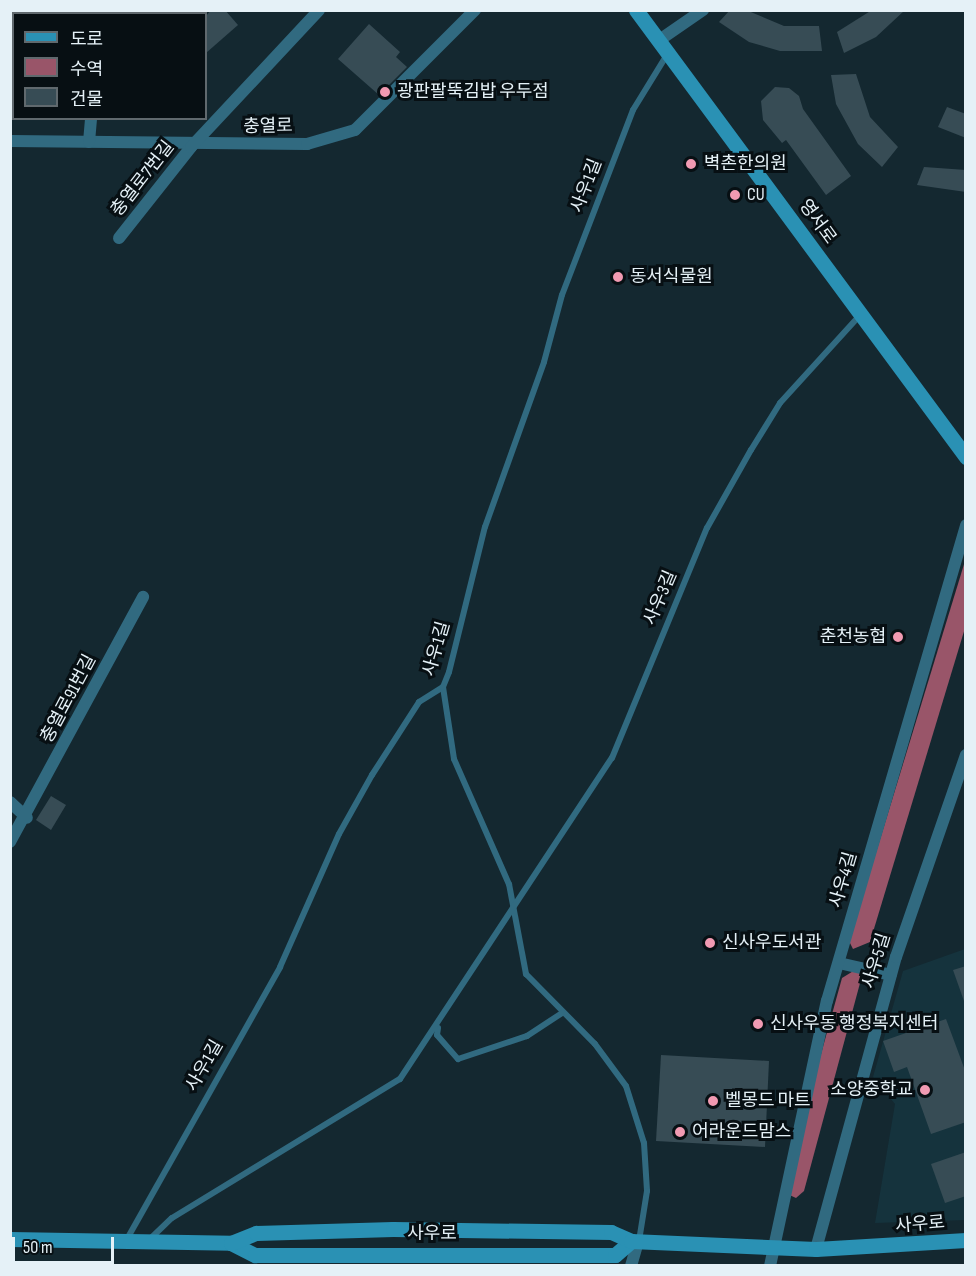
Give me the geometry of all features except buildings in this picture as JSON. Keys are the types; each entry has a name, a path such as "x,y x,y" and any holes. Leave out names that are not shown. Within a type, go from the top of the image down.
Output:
{"street":[{"name":"충열로7번길","path":"119,238 191,147 319,10"},
{"name":"충열로","path":"10,141 191,147 307,144 355,130 475,10"},
{"path":"663,46 704,10"},
{"name":"영서로","path":"639,13 966,458"},
{"path":"89,142 91,120"},
{"name":"사우4길","path":"771,1248 839,963 966,525"},
{"name":"충열로91번길","path":"10,842 27,818 144,597"},
{"name":"사우5길","path":"816,1249 891,975 966,756"},
{"path":"10,802 27,818"},
{"path":"839,963 891,975"},
{"name":"사우로","path":"10,1239 231,1243 256,1233 393,1229 611,1232 635,1241 816,1249 966,1240"},
{"path":"631,1266 635,1241"},
{"name":"사우로","path":"231,1243 255,1255 615,1254 635,1241"},
{"path":"770,1266 771,1248"}],"lane":[{"name":"사우1길","path":"126,1241 280,967 339,834 372,775 419,702 442,687 485,527 544,362 562,295 633,110 663,46"},
{"name":"사우3길","path":"147,1241 172,1218 400,1079 439,1024 512,907 612,758 707,528 751,450 780,403 860,315"},
{"path":"442,687 454,759 494,842 512,907 526,974 595,1044 626,1086 644,1143 647,1191 635,1241"},
{"path":"439,1024 437,1035 458,1059 527,1036 562,1013"}],"path":[{"path":"966,360 966,394"}],"shaded area":[{"name":"소양중학교","path":"965,949 965,1220 875,1223 895,1104 873,1077 903,971"}],"water":[{"path":"965,561 965,628 870,942 853,949 849,941"},
{"path":"855,970 863,972 804,1191 796,1198 783,1192 842,978"}],"place":[{"name":"광판팔뚝김밥 우두점","path":"385,92"},
{"name":"벽촌한의원","path":"691,164"},
{"name":"CU","path":"735,195"},
{"name":"동서식물원","path":"618,277"},
{"name":"춘천농협","path":"898,637"},
{"name":"신사우도서관","path":"710,943"},
{"name":"신사우동 행정복지센터","path":"758,1024"},
{"name":"소양중학교","path":"925,1090"},
{"name":"벨몽드 마트","path":"713,1101"},
{"name":"어라운드맘스","path":"680,1132"}]}
